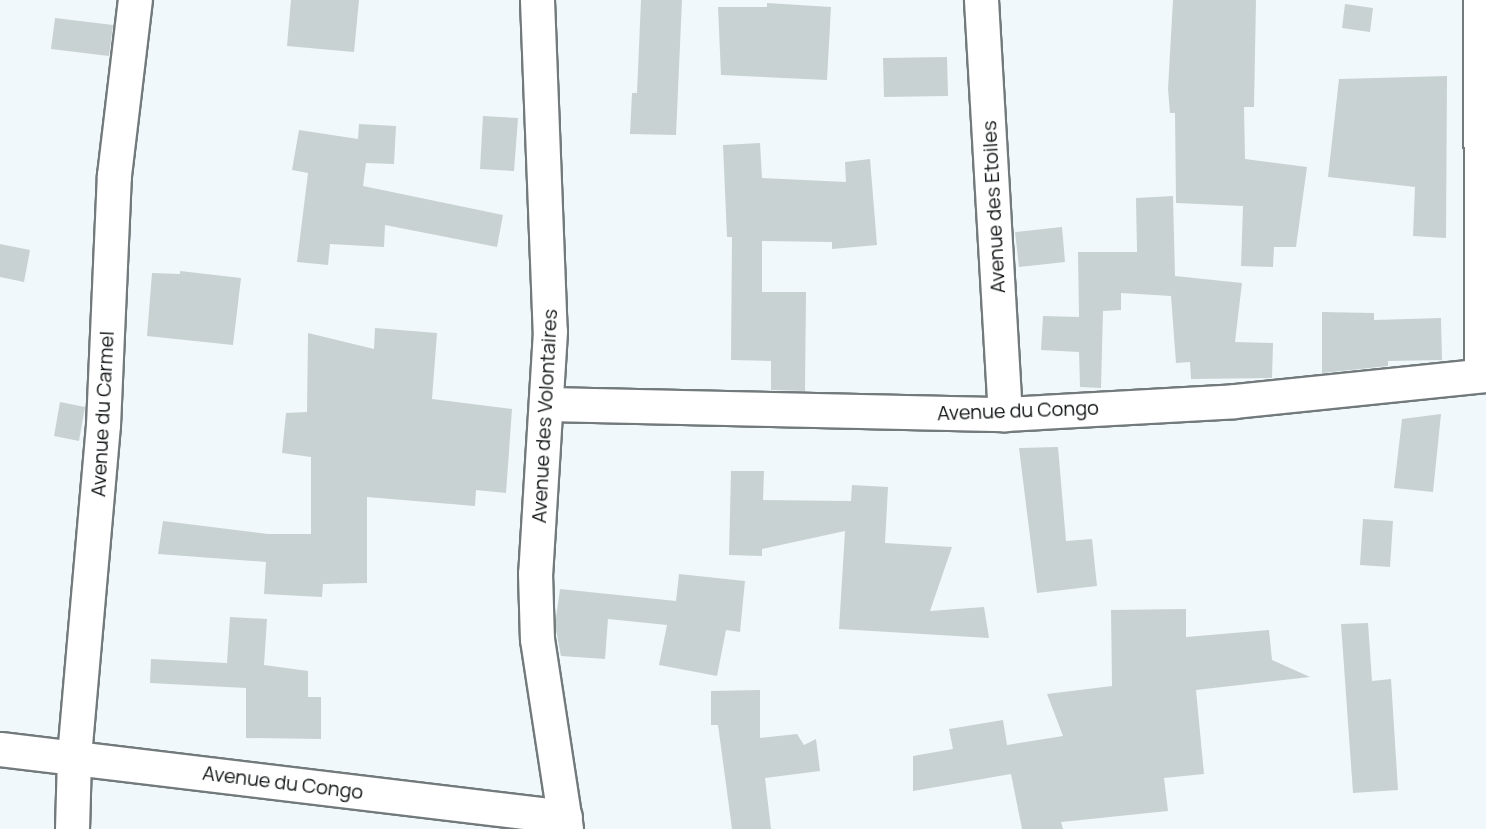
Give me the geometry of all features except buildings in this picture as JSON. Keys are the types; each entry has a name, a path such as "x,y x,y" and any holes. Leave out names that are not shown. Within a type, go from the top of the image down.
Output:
{"street":[{"name":"Avenue du Carmel","path":"72,829 74,756 103,425 114,175 135,0"},
{"name":"Avenue des Volontaires","path":"537,0 550,320 548,404 535,573 537,639 566,823"},
{"name":"Avenue des Etoiles","path":"981,0 1005,414"},
{"path":"1480,0 1484,375"},
{"name":"Avenue du Congo","path":"548,404 1005,414 1235,400 1484,375"},
{"name":"Avenue du Congo","path":"0,749 74,756 566,823"}]}
